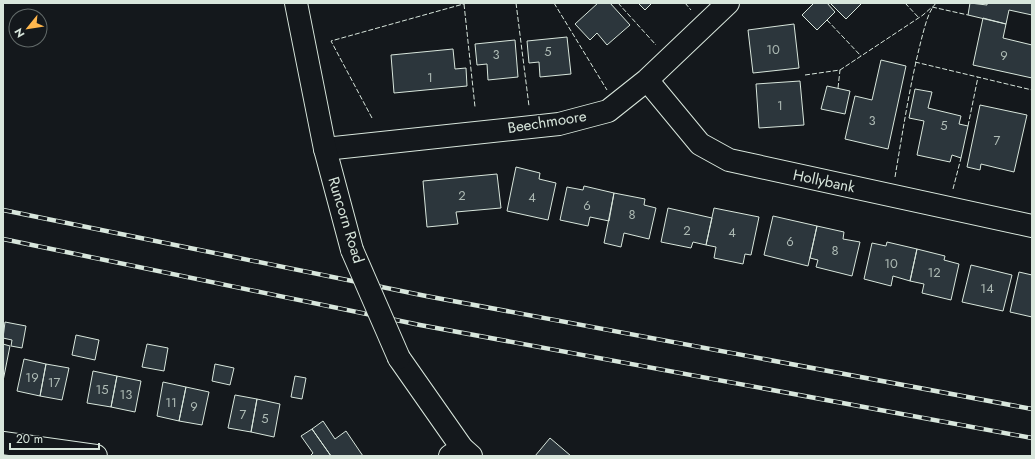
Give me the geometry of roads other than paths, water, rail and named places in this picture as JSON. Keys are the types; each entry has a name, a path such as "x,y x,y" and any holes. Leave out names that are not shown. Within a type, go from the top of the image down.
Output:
{"street":[{"name":"Runcorn Road","path":"296,3 325,149 352,250 399,358 461,453"},
{"name":"Beechmoore","path":"325,149 559,124 608,111 647,80 728,3"},
{"name":"Hollybank","path":"647,80 700,144 729,160 1032,226"},
{"path":"3,443 96,456"}],"railway":[{"path":"3,210 426,296 1032,409"},
{"path":"3,239 420,325 1032,438"}]}
